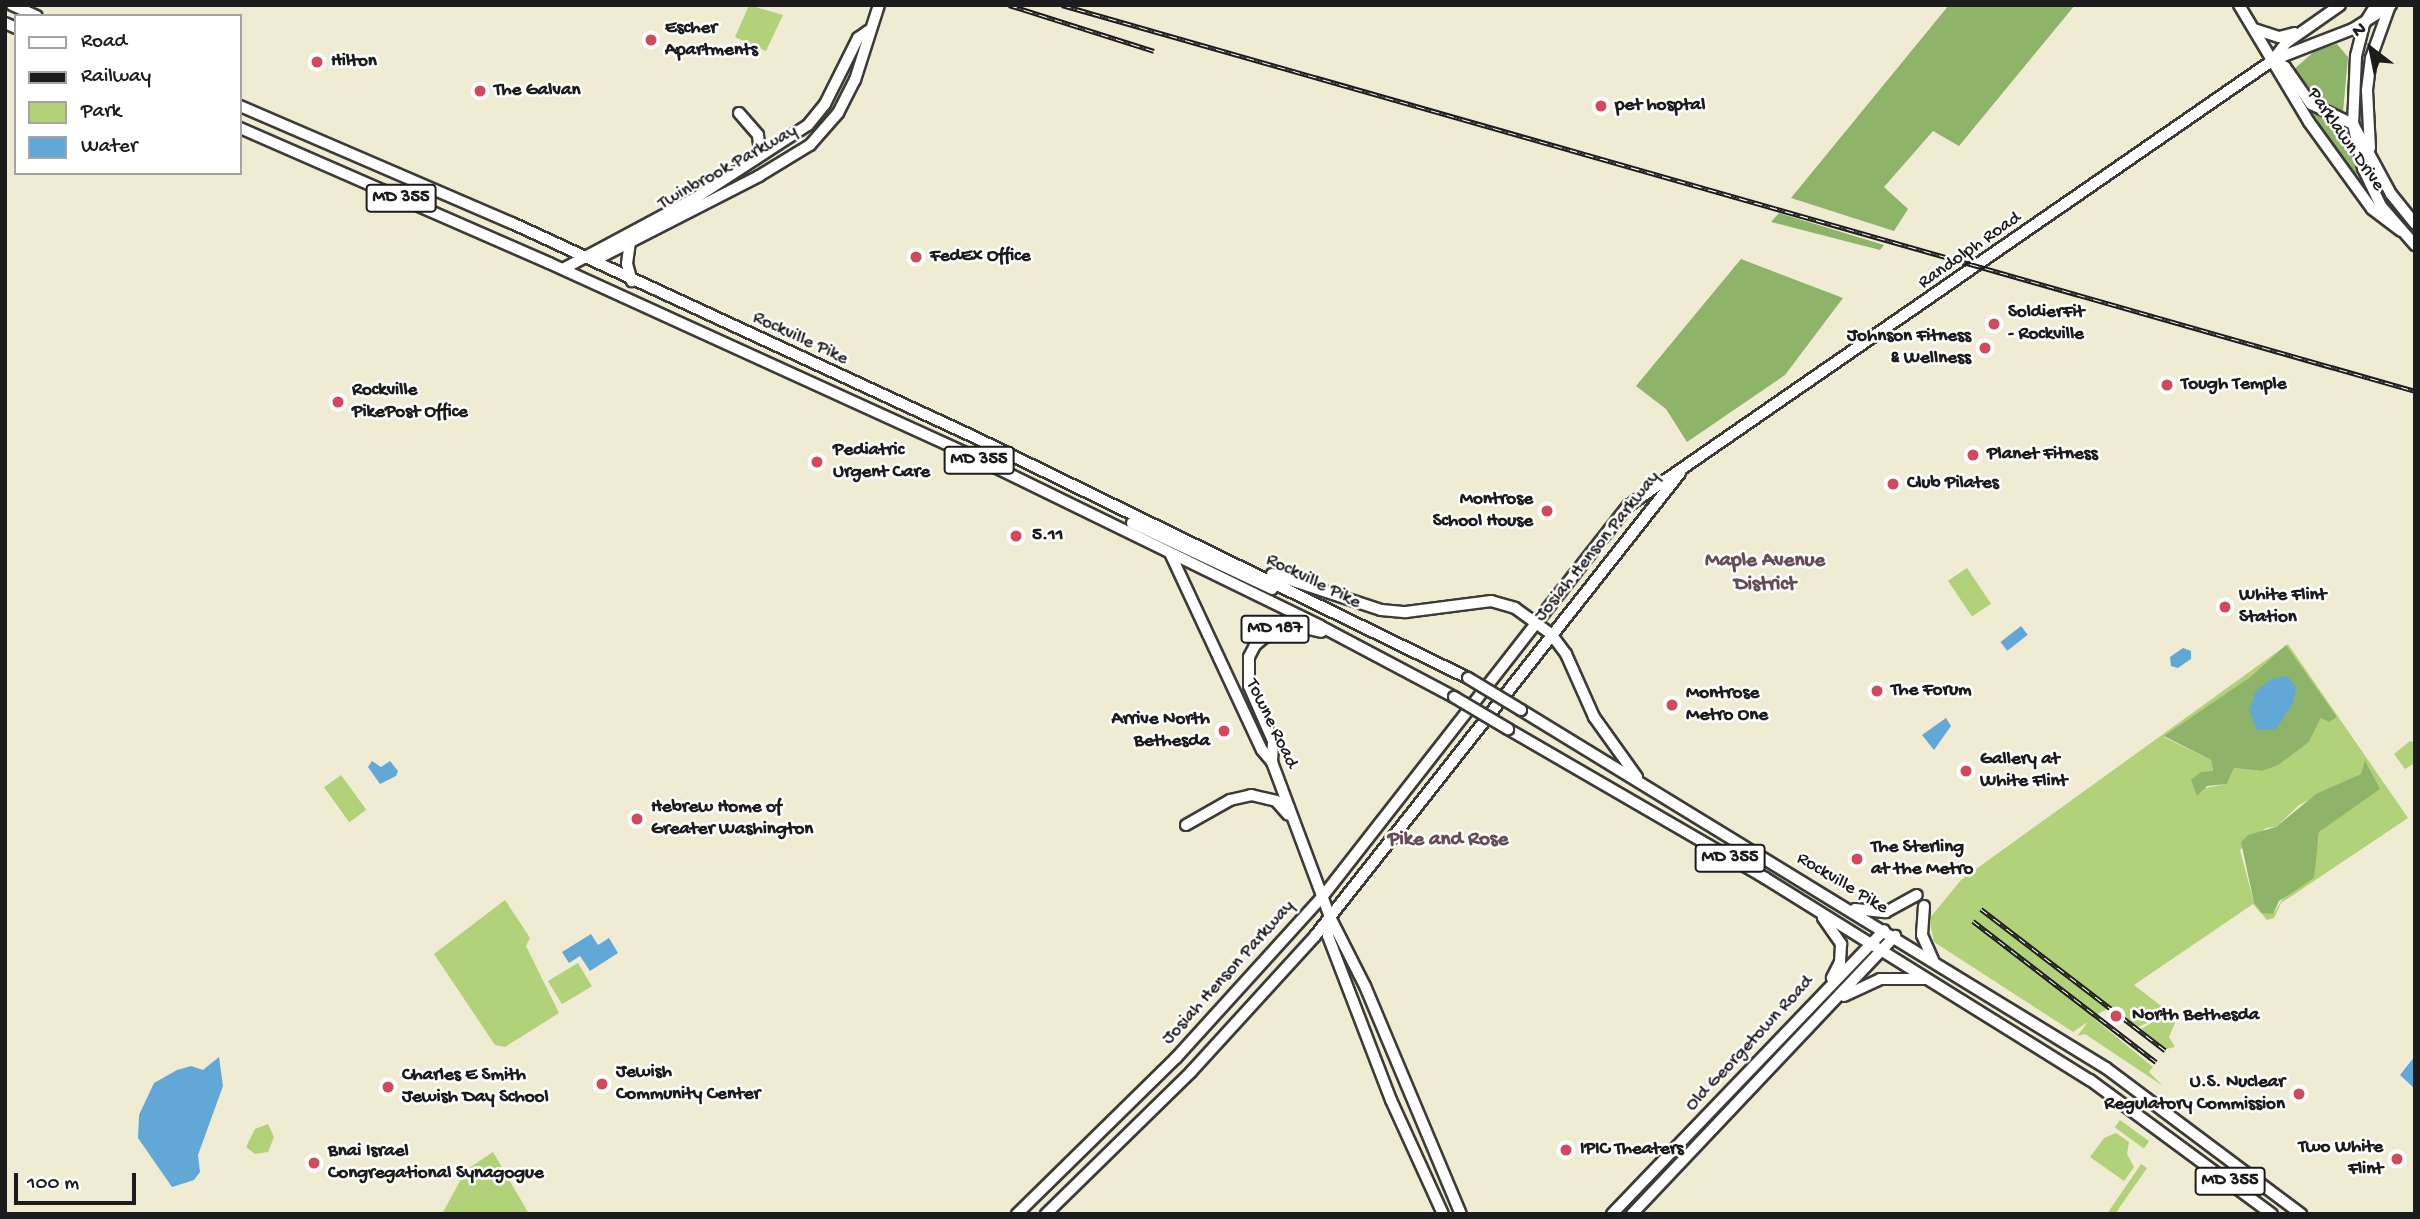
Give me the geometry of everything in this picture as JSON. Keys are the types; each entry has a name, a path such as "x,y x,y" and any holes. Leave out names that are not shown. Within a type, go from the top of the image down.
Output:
{"main road":[{"path":"12,5 32,14"},
{"name":"Twinbrook Parkway","path":"583,258 599,258 810,145 826,130 849,91 869,47 868,31 879,5"},
{"name":"Parklawn Drive","path":"2239,5 2308,122 2372,209 2401,231"},
{"name":"Randolph Road","path":"1684,468 2273,60 2301,32 2340,5"},
{"name":"Parklawn Drive","path":"2375,5 2364,24 2356,56 2353,124 2363,168 2381,206 2415,245"},
{"name":"Parklawn Drive","path":"2370,149 2367,90 2371,58 2390,7"},
{"name":"Randolph Road","path":"2273,60 2364,24 2390,7"},
{"path":"2254,29 2279,37 2301,32"},
{"name":"Twinbrook Parkway","path":"563,269 752,163 812,121 858,38 868,31"},
{"name":"Parklawn Drive","path":"2273,60 2285,67 2311,104 2353,124 2370,149 2379,175 2415,224"},
{"name":"Rockville Pike","path":"242,107 583,258 1226,558 1468,678 1895,936 2131,1084 2301,1214"},
{"path":"739,113 758,135 760,153 752,163"},
{"name":"Rockville Pike","path":"242,129 563,269 1168,551 1454,697 1811,906 2114,1095 2272,1214"},
{"path":"330,166 348,167 361,159"},
{"path":"353,177 365,171 388,172"},
{"path":"630,242 627,264 632,281"},
{"name":"Josiah Henson Parkway","path":"1017,1214 1176,1058 1323,896 1535,621 1628,506 1684,468"},
{"name":"Josiah Henson Parkway","path":"1045,1214 1191,1072 1330,917 1684,468"},
{"path":"1132,523 1346,623 1367,628"},
{"name":"Towne Road","path":"1168,551 1183,572 1262,750 1272,762 1330,917 1356,964 1461,1214"},
{"path":"1226,558 1381,610 1406,612 1492,601 1535,621 1551,634 1572,665 1594,717 1641,782"},
{"name":"MD 187","path":"1272,762 1273,741 1247,672 1255,645 1275,629 1296,626 1360,647"},
{"path":"1186,825 1230,800 1258,794 1276,800 1294,823"},
{"path":"1849,908 1886,912 1917,895"},
{"path":"1811,906 1841,944 1840,962 1823,992"},
{"path":"1924,906 1921,930 1933,960"},
{"name":"Towne Road","path":"1330,917 1328,936 1391,1100 1443,1214"},
{"name":"Old Georgetown Road","path":"1612,1214 1884,930"},
{"name":"Old Georgetown Road","path":"1632,1214 1895,936"},
{"path":"1830,1006 1874,980 1928,979"}],"green space":[{"path":"749,5 783,15 766,51 735,37"},
{"path":"1949,5 2075,5 1959,146 1933,131 1884,187 1908,209 1894,231 1791,198"},
{"path":"2337,44 2348,57 2343,112 2314,98 2293,70 2316,50"},
{"path":"2311,111 2346,127 2359,183"},
{"path":"1779,213 1884,245 1880,250 1771,222"},
{"path":"1741,259 1843,298 1785,375 1687,442 1666,409 1636,386"},
{"path":"1967,568 1991,604 1972,617 1948,581"},
{"path":"2288,644 2408,818 2281,903 2274,918 2267,920 2253,904 2134,985 2169,1012 2166,1015 2175,1023 2169,1037 2175,1047 2166,1049 2141,1029 2165,1015 2138,1027 2111,1007 2092,1017 2153,1067 2149,1072 2163,1086 2085,1034 2077,1036 2088,1022 2073,1032 1934,942 1929,919 1961,880 2284,647 2250,677 2164,737 2211,760 2213,771 2199,789 2227,784 2234,768 2262,771 2309,742 2321,718 2337,718 2285,646","holes":["2361,774 2354,804 2319,832 2318,844 2273,914 2254,903 2240,850 2266,828 2276,827 2299,805"]},
{"path":"2286,645 2337,717 2329,722 2321,718 2309,742 2278,765 2262,771 2234,768 2227,784 2207,786 2197,796 2191,780 2201,772 2213,771 2211,760 2164,736 2250,677"},
{"path":"2410,741 2415,743 2415,763 2405,769 2394,754"},
{"path":"2365,761 2380,789 2319,832 2314,878 2279,901 2273,914 2262,913 2254,903 2241,842 2248,835 2276,827 2316,794 2361,774"},
{"path":"341,775 366,810 349,822 324,787"},
{"path":"505,900 530,938 526,946 559,1013 505,1047 495,1045 434,954"},
{"path":"578,963 592,986 562,1004 548,981"},
{"path":"2120,1120 2149,1141 2144,1148 2115,1127"},
{"path":"268,1124 274,1137 268,1152 255,1154 246,1147 255,1129"},
{"path":"2116,1133 2129,1142 2127,1154 2134,1167 2124,1181 2090,1157 2104,1138"},
{"path":"493,1152 529,1214 442,1214 466,1170"},
{"path":"2141,1164 2147,1168 2115,1214 2107,1214"}],"water":[{"path":"2021,626 2028,635 2007,651 2001,642"},
{"path":"2183,648 2191,651 2191,659 2178,668 2171,666 2170,657"},
{"path":"2287,676 2296,687 2293,703 2276,729 2257,730 2249,710 2256,691 2271,679"},
{"path":"1946,718 1951,726 1934,750 1922,735"},
{"path":"372,761 381,767 390,761 398,771 396,776 380,784 368,767"},
{"path":"591,934 598,945 609,938 618,953 590,971 580,956 569,963 562,952"},
{"path":"2415,1056 2415,1089 2400,1075"},
{"path":"219,1057 223,1086 198,1155 200,1172 194,1180 172,1187 138,1138 139,1115 154,1083 177,1070 191,1066 203,1070"}],"railway":[{"path":"1009,5 1154,51"},
{"path":"1062,5 2415,391"},
{"path":"1981,909 2165,1050"},
{"path":"1973,921 2156,1062"}],"place":[{"name":"Escher Apartments","path":"651,40"},
{"name":"Hilton","path":"317,62"},
{"name":"The Galvan","path":"480,91"},
{"name":"pet hosptal","path":"1601,106"},
{"name":"FedEx Office","path":"916,257"},
{"name":"SoldierFit - Rockville","path":"1994,324"},
{"name":"Johnson Fitness & Wellness","path":"1985,348"},
{"name":"Tough Temple","path":"2167,385"},
{"name":"Rockville PikePost Office","path":"338,402"},
{"name":"Planet Fitness","path":"1973,455"},
{"name":"Pediatric Urgent Care","path":"817,462"},
{"name":"Club Pilates","path":"1893,484"},
{"name":"Montrose School House","path":"1547,511"},
{"name":"5.11","path":"1016,536"},
{"name":"White Flint Station","path":"2225,607"},
{"name":"The Forum","path":"1877,691"},
{"name":"Montrose Metro One","path":"1672,705"},
{"name":"Arrive North Bethesda","path":"1224,731"},
{"name":"Gallery at White Flint","path":"1966,771"},
{"name":"Hebrew Home of Greater Washington","path":"637,819"},
{"name":"The Sterling at the Metro","path":"1857,859"},
{"name":"North Bethesda","path":"2116,1016"},
{"name":"Jewish Community Center","path":"602,1084"},
{"name":"Charles E Smith Jewish Day School","path":"388,1087"},
{"name":"U.S. Nuclear Regulatory Commission","path":"2299,1094"},
{"name":"IPIC Theaters","path":"1566,1150"},
{"name":"Two White Flint","path":"2397,1159"},
{"name":"Bnai Israel Congregational Synagogue","path":"314,1163"}],"district":[{"name":"Maple Avenue District","path":"1765,574"},
{"name":"Pike and Rose","path":"1448,841"}]}
